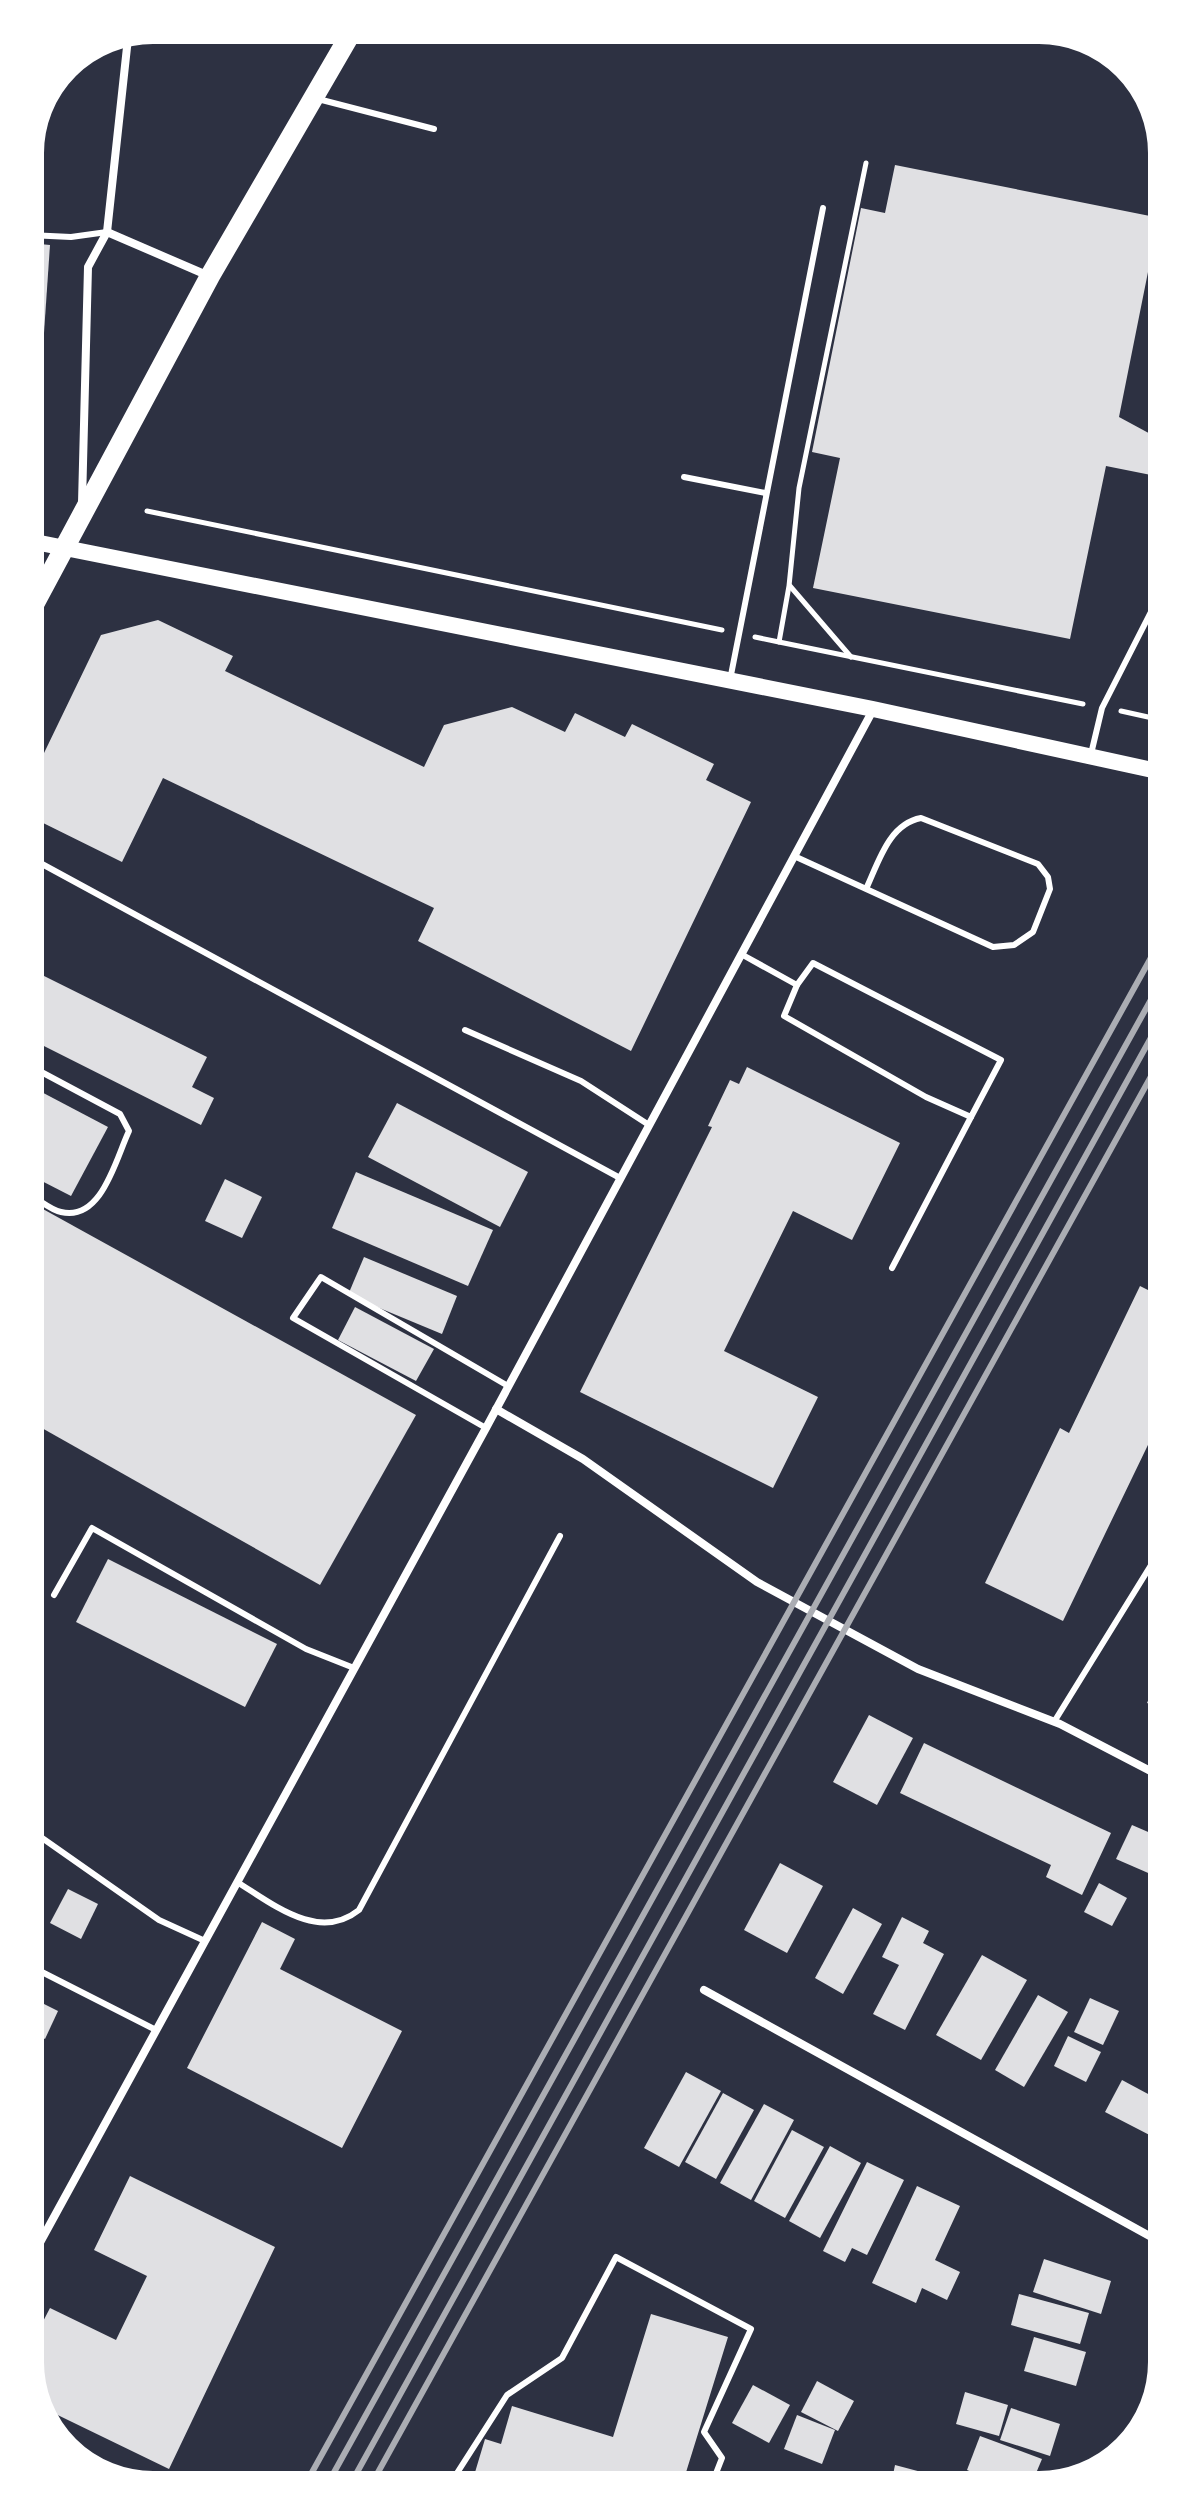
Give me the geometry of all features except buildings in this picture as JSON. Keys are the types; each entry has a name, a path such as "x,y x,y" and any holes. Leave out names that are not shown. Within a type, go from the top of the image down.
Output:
{"main road":[{"path":"42,591 210,276 346,42"},
{"path":"42,543 873,709 1150,769"}],"street":[{"path":"82,517 88,267 107,232 127,45"},
{"path":"107,232 210,276"},
{"path":"42,2239 486,1428 873,709"},
{"path":"496,1409 583,1459 757,1582 875,1647 959,1687 1054,1722 1150,1771"},
{"path":"704,1990 1150,2236"}],"lane":[{"path":"316,98 434,129"},
{"path":"730,680 823,208"},
{"path":"42,236 71,237 107,232"},
{"path":"684,477 765,493"},
{"path":"1091,756 1102,708 1150,614"},
{"path":"794,856 866,889 993,947 1014,945 1033,932 1050,889 1048,877 1038,864 921,818 905,821 892,837 866,889"},
{"path":"42,864 620,1178"},
{"path":"741,954 797,985"},
{"path":"892,1268 1001,1060 813,963 797,985 784,1016 926,1097 971,1117"},
{"path":"465,1030 581,1081 649,1125"},
{"path":"42,1072 120,1114 129,1131 98,1199 79,1213 60,1212 42,1202"},
{"path":"486,1428 293,1318 321,1277 508,1386"},
{"path":"54,1595 92,1528 306,1649 354,1668"},
{"path":"237,1882 318,1925 345,1922 359,1910 560,1536"},
{"path":"1054,1722 1150,1567"},
{"path":"42,1838 159,1920 205,1941"},
{"path":"42,1972 156,2030"},
{"path":"457,2473 507,2395 562,2358 616,2257 751,2329 704,2432 722,2458 716,2473"}],"path":[{"path":"779,642 789,586 799,488 866,163"},
{"path":"147,511 1150,718"},
{"path":"789,586 851,657"}],"railway":[{"path":"312,2473 1150,959"},
{"path":"334,2473 1150,1001"},
{"path":"357,2473 1150,1039"},
{"path":"378,2473 1150,1078"}]}
